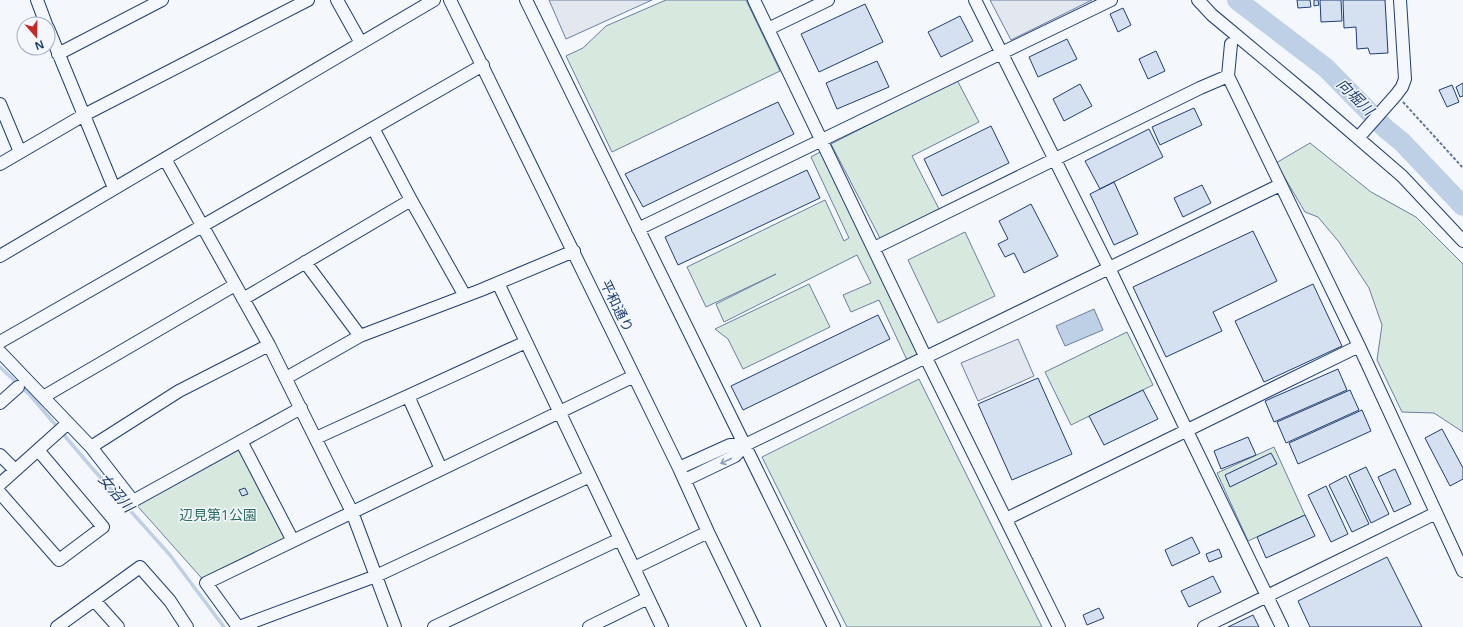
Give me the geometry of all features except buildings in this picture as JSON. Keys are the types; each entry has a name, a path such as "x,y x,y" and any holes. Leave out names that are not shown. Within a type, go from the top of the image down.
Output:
{"street":[{"path":"37,0 43,16"},
{"path":"58,54 162,0"},
{"path":"0,164 84,115 308,0"},
{"path":"337,0 361,43"},
{"path":"0,256 434,0"},
{"name":"平和通り","path":"450,0 574,251 685,480 708,532 754,627"},
{"path":"526,0 834,627"},
{"path":"754,0 926,358 1059,627"},
{"path":"768,29 828,0"},
{"path":"975,0 1109,268 1282,627"},
{"path":"638,229 1111,0"},
{"path":"1198,0 1212,14 1308,95 1360,135 1402,176 1463,241"},
{"path":"1360,135 1402,87 1405,79 1400,0"},
{"path":"1231,44 1228,76 1359,346 1463,571"},
{"path":"56,49 114,188"},
{"path":"0,342 483,65"},
{"path":"874,248 1200,88 1228,76"},
{"path":"0,104 20,152"},
{"path":"373,128 411,200 465,296"},
{"path":"165,159 269,345 316,438 352,512 395,627"},
{"path":"679,468 730,446 745,445 1280,184"},
{"path":"243,299 411,200"},
{"path":"286,378 360,336 498,283 574,251"},
{"path":"305,262 360,336"},
{"path":"498,283 662,627"},
{"path":"43,398 235,285"},
{"path":"316,438 526,342"},
{"path":"90,447 179,391 269,345"},
{"path":"1006,519 1359,346"},
{"path":"0,352 90,447 133,501 301,408"},
{"path":"590,476 376,576 238,627 206,583 634,376"},
{"path":"0,403 18,387"},
{"path":"408,396 441,469"},
{"path":"0,484 68,423"},
{"path":"241,441 293,541"},
{"path":"685,480 735,456 745,445"},
{"path":"0,493 59,560 103,527 38,450"},
{"path":"0,455 15,470"},
{"path":"1204,627 1436,513"},
{"path":"634,568 708,532"},
{"path":"434,627 620,540"},
{"path":"57,627 140,567 170,601 187,627"},
{"path":"589,627 648,598"},
{"path":"94,600 118,627"}],"path":[{"path":"1393,98 1463,168"}],"green space":[{"path":"666,0 746,0 780,71 612,152 566,56 583,48 606,26"},
{"path":"957,80 979,122 912,156 939,209 881,240 831,144"},
{"path":"1310,143 1371,192 1416,217 1463,264 1463,432 1434,413 1402,412 1377,360 1382,325 1369,288 1339,242 1318,217 1305,212 1276,163"},
{"path":"822,151 919,354 907,360 879,300 851,312 843,295 871,283 857,255 724,322 716,304 776,274 706,307 687,267 825,200 844,241 849,238 811,157"},
{"path":"965,232 995,296 938,323 908,260"},
{"path":"809,284 830,327 743,369 728,339 715,329"},
{"path":"1127,332 1153,385 1071,425 1045,372"},
{"path":"919,379 1042,627 847,627 762,457"},
{"name":"辺見第1公園","path":"241,441 293,541 206,583 133,501"},
{"path":"1274,447 1305,515 1248,541 1217,473"}],"shaded area":[{"path":"549,0 652,0 566,39"},
{"path":"990,0 1092,0 1011,40"},
{"path":"1018,339 1034,376 978,401 961,363"}],"water":[{"path":"1094,309 1103,330 1065,346 1056,326"}],"waterway":[{"name":"向堀川","path":"1237,0 1326,68 1386,129 1402,142 1463,206"},
{"name":"女沼川","path":"0,367 30,395 92,468 170,555 224,627"}]}
